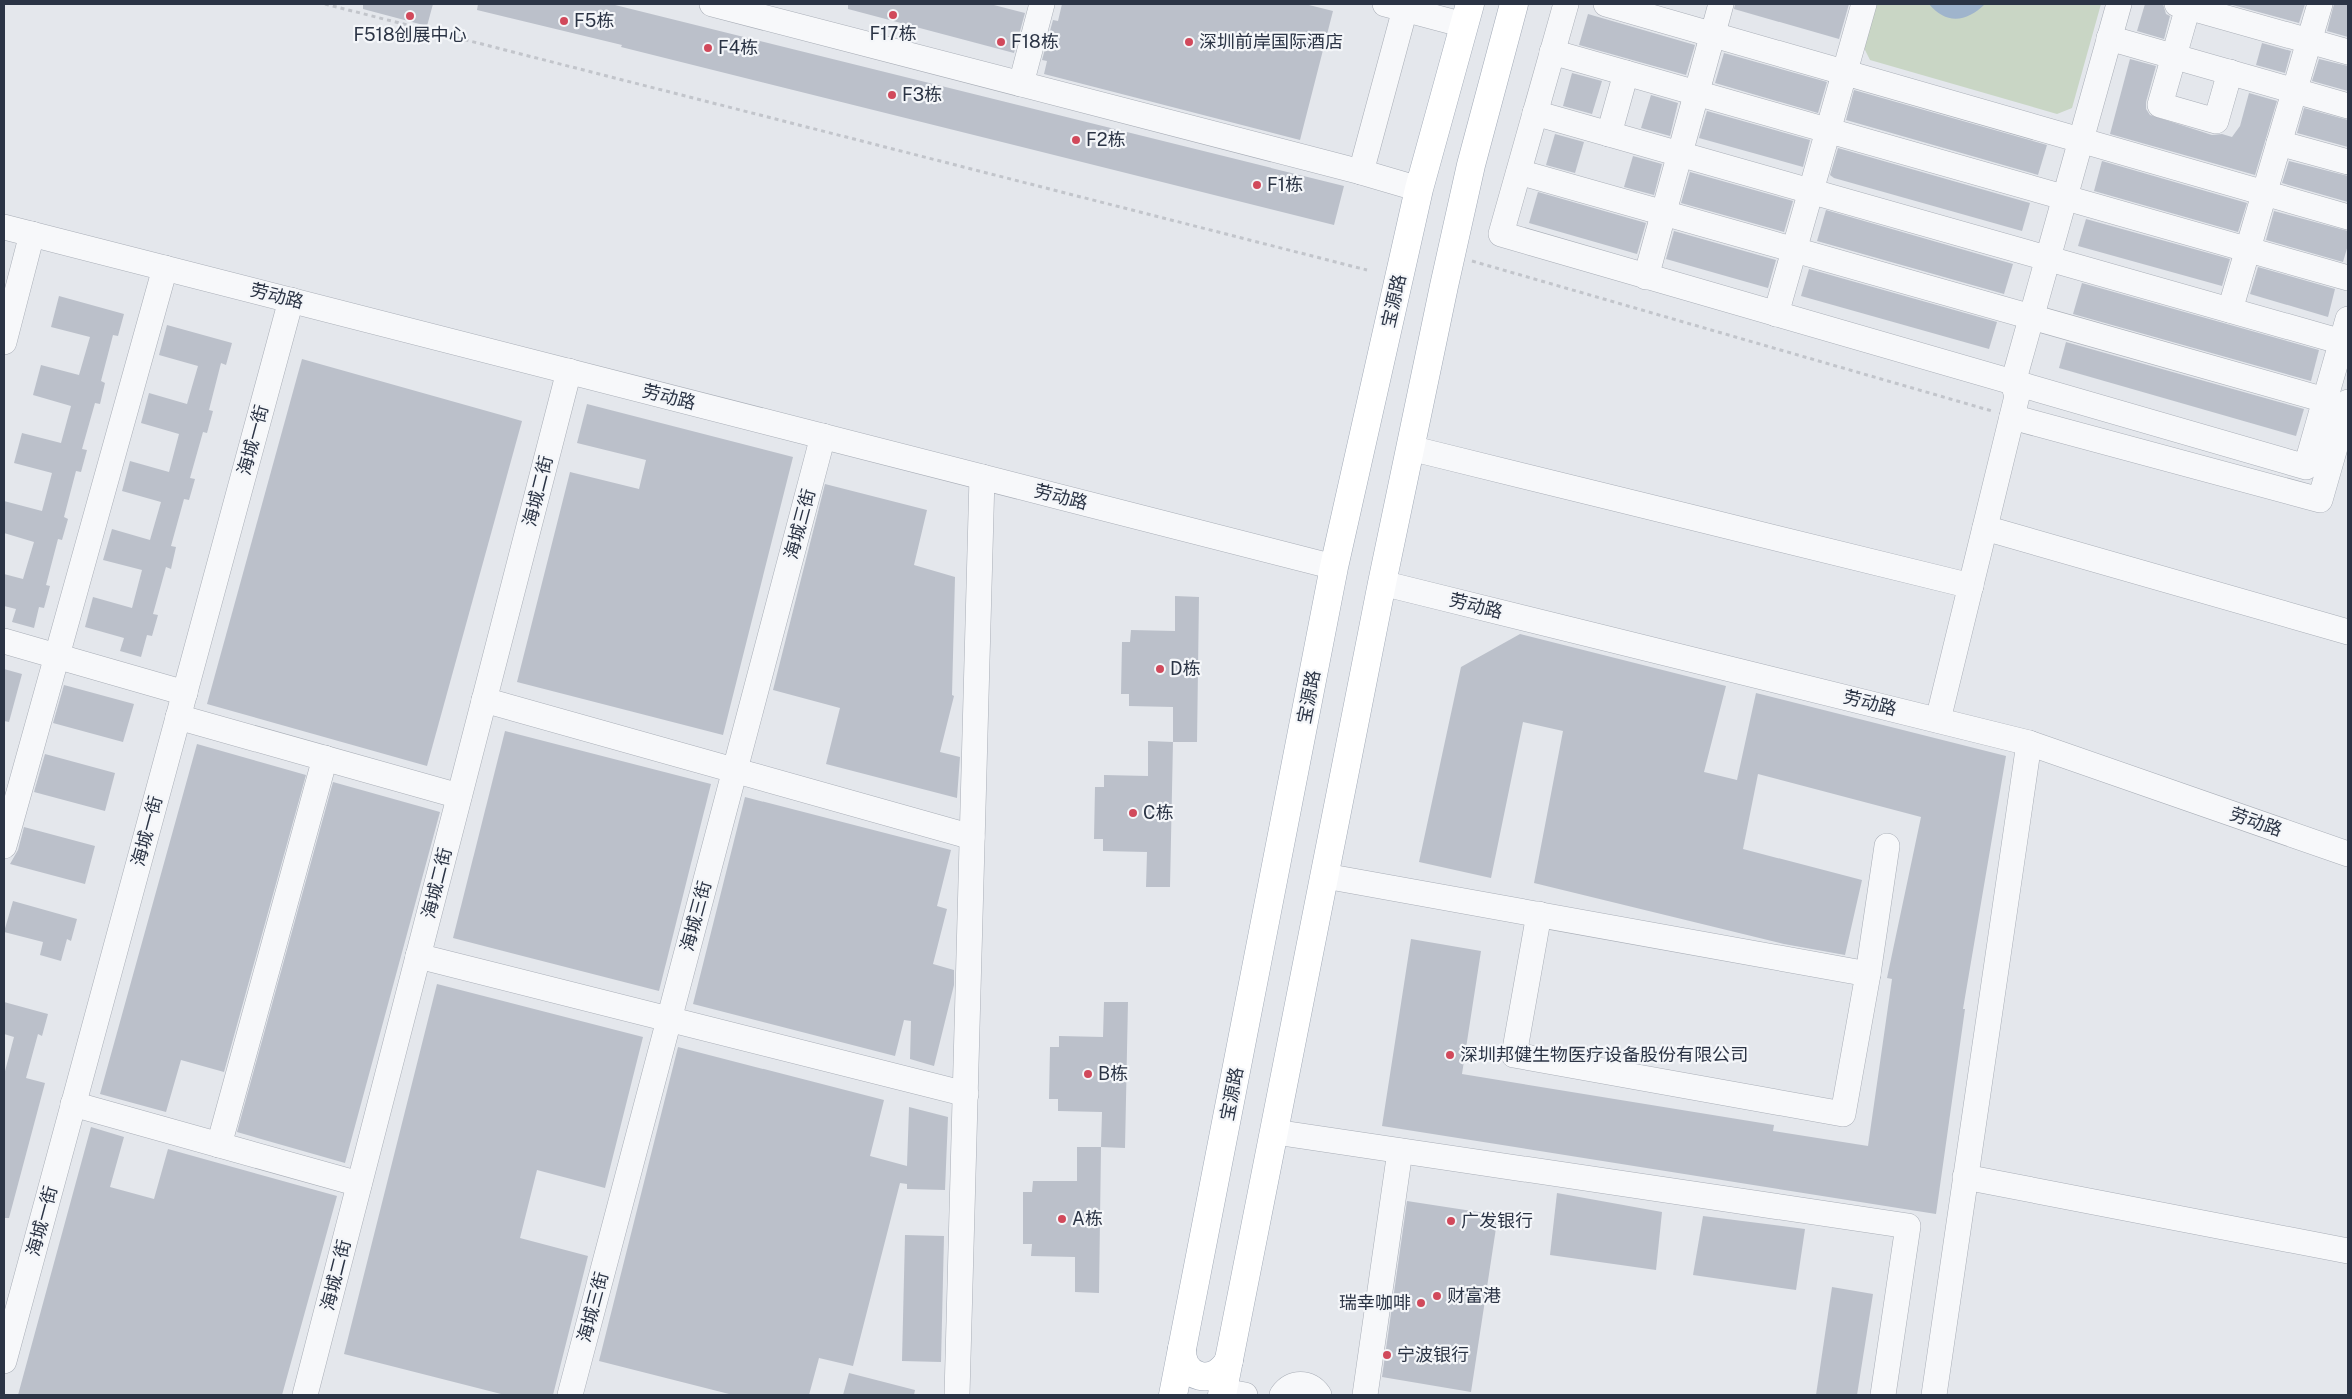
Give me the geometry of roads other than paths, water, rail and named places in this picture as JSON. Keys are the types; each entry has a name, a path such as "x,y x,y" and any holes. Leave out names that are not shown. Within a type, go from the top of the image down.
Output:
{"main road":[{"path":"1230,1394 1229,1360 1382,582 1471,165 1514,4"},
{"name":"宝源路","path":"1173,1395 1334,567 1419,189 1467,14"},
{"path":"1182,1349 1182,1357 1190,1371 1204,1377 1220,1372 1229,1360"}],"street":[{"path":"712,4 1361,172 1419,189"},
{"path":"1021,84 1042,4"},
{"path":"1566,4 1501,234 2306,467 2337,401"},
{"path":"1606,4 2348,217"},
{"path":"1646,277 1721,4"},
{"path":"1776,314 1864,4"},
{"path":"1938,720 2017,396 2013,383 2119,4"},
{"path":"2230,310 2320,4"},
{"path":"2230,72 2216,121 2160,105 2174,56 2182,5 2348,52"},
{"path":"1361,172 1395,6 1467,14"},
{"path":"2109,38 2348,106"},
{"path":"1552,52 2348,278"},
{"path":"1609,134 1626,73"},
{"path":"1535,113 2230,310 2345,331 2337,401 2320,500 2012,417"},
{"path":"2279,143 2348,162"},
{"path":"1518,172 2337,401"},
{"name":"劳动路","path":"4,227 1334,567"},
{"path":"4,342 32,234"},
{"path":"4,846 165,268"},
{"name":"海城一街","path":"4,1361 291,300"},
{"name":"海城二街","path":"305,1395 569,371"},
{"name":"海城三街","path":"570,1395 823,436"},
{"path":"1410,448 1970,586"},
{"path":"957,1395 982,477"},
{"path":"1985,528 2348,632"},
{"name":"劳动路","path":"1382,582 2029,743 2348,854"},
{"path":"4,641 185,693"},
{"path":"484,700 972,837"},
{"path":"178,717 459,796"},
{"path":"1934,1395 2029,743"},
{"path":"218,1145 325,758"},
{"path":"1539,914 1514,1055 1843,1114 1868,974 1887,846"},
{"path":"1325,876 1868,974"},
{"path":"418,956 966,1094"},
{"path":"73,1104 359,1184"},
{"path":"1275,1132 1908,1226 1883,1395"},
{"path":"1365,1395 1400,1151"},
{"path":"1966,1177 2348,1251"},
{"path":"1282,1395 1291,1386 1303,1384 1314,1389 1319,1395"}],"water":[{"path":"1929,4 1985,4 1971,15 1957,19 1942,15"}],"place":[{"name":"F17栋","path":"893,15"},
{"name":"F518创展中心","path":"410,16"},
{"name":"F5栋","path":"564,21"},
{"name":"F18栋","path":"1001,42"},
{"name":"深圳前岸国际酒店","path":"1189,42"},
{"name":"F4栋","path":"708,48"},
{"name":"F3栋","path":"892,95"},
{"name":"F2栋","path":"1076,140"},
{"name":"F1栋","path":"1257,185"},
{"name":"D栋","path":"1160,669"},
{"name":"C栋","path":"1133,813"},
{"name":"深圳邦健生物医疗设备股份有限公司","path":"1450,1055"},
{"name":"B栋","path":"1088,1074"},
{"name":"A栋","path":"1062,1219"},
{"name":"广发银行","path":"1451,1221"},
{"name":"财富港","path":"1437,1296"},
{"name":"瑞幸咖啡","path":"1421,1303"},
{"name":"宁波银行","path":"1387,1355"}]}
